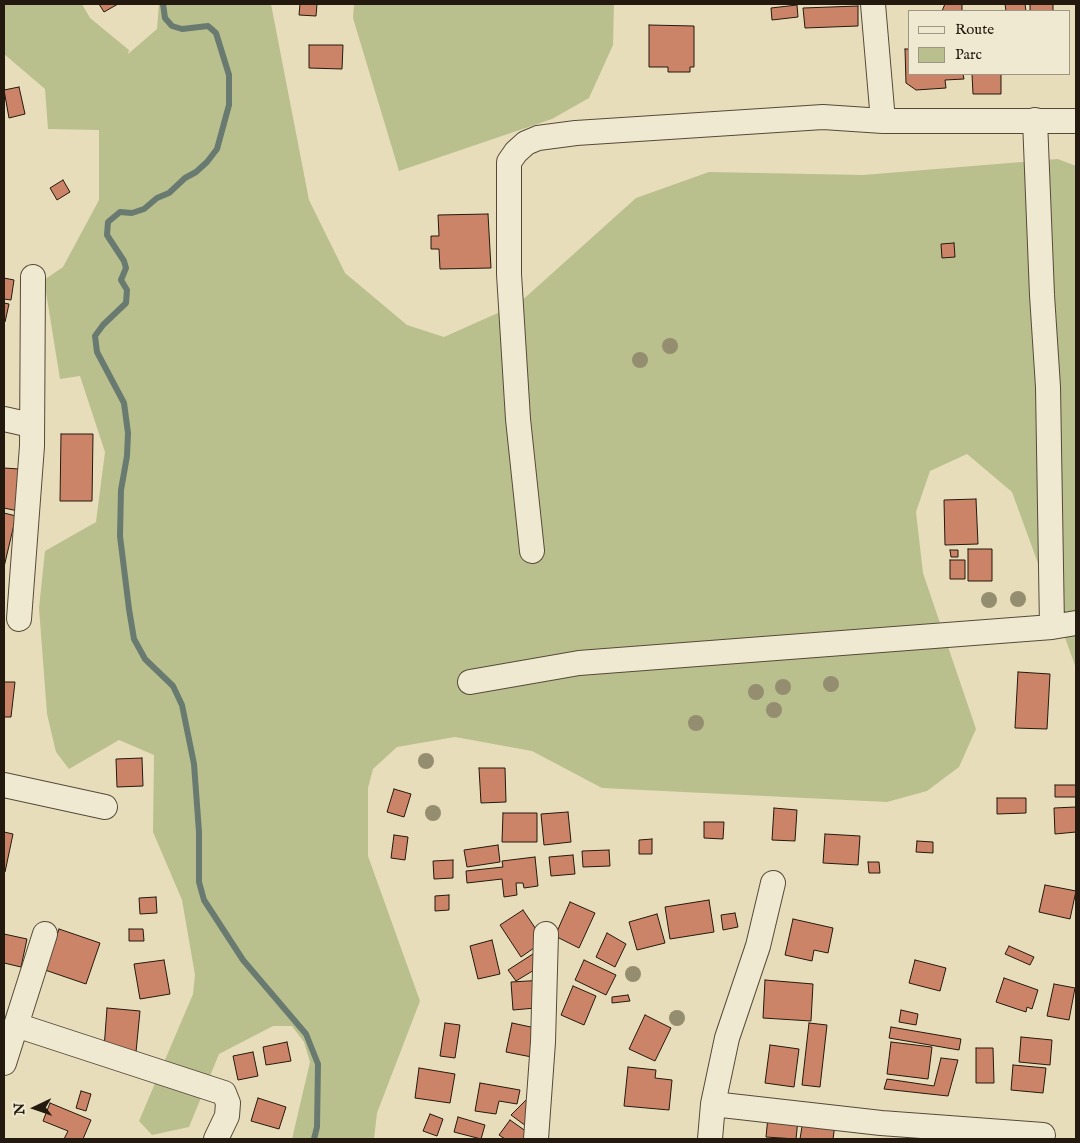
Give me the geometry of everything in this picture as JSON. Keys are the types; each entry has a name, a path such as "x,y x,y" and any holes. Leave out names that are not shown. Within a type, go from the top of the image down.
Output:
{"street":[{"path":"873,4 883,121"},
{"path":"532,550 518,419 509,274 509,162 526,143 538,138 576,133 823,117 883,121 1076,121"},
{"path":"1035,120 1048,388 1052,628"},
{"path":"19,619 32,446 33,277"},
{"path":"4,419 32,425"},
{"path":"470,682 579,663 1052,628 1076,623"},
{"path":"4,785 105,807"},
{"path":"710,1139 713,1104 727,1038 758,946 773,883"},
{"path":"4,1063 45,934"},
{"path":"536,1139 543,1042 546,934"},
{"path":"16,1026 224,1093 228,1102 227,1116 216,1139"},
{"path":"713,1104 881,1122 1043,1136"}],"green space":[{"path":"4,4 82,4 90,18 129,50 128,54 157,29 159,4 271,4 309,200 345,273 407,325 444,337 518,304 636,198 709,172 863,175 1058,159 1076,166 1076,668 1012,492 967,454 930,471 916,512 923,573 976,729 959,767 927,791 887,802 602,788 532,751 455,737 397,747 373,769 368,788 368,856 420,1001 377,1113 374,1139 292,1139 310,1062 304,1042 292,1026 273,1026 219,1054 189,1127 152,1135 139,1121 193,994 195,975 182,900 153,832 154,755 119,740 69,769 56,752 47,714 39,608 45,551 96,522 105,452 80,376 60,379 44,280 63,267 99,200 99,130 48,129 45,89 4,54"},
{"path":"354,4 614,4 613,45 589,98 552,119 399,171 353,18"}],"building":[{"path":"99,4 118,4 104,12"},
{"path":"300,4 317,4 316,16 299,15"},
{"path":"945,4 962,4 962,10 942,10"},
{"path":"1005,4 1025,4 1026,10 1006,10"},
{"path":"1030,4 1053,4 1053,10 1030,10"},
{"path":"797,5 798,17 772,20 771,8"},
{"path":"858,6 858,26 805,28 803,8"},
{"path":"649,25 694,26 694,67 690,67 690,72 668,72 668,67 649,67"},
{"path":"309,45 343,45 342,69 309,68"},
{"path":"905,49 908,49 908,75 963,75 964,79 945,80 946,88 916,90 906,83"},
{"path":"972,75 1001,75 1001,94 973,94"},
{"path":"19,87 25,114 9,118 4,90"},
{"path":"63,180 70,192 57,200 50,188"},
{"path":"488,214 491,268 440,269 439,249 431,249 431,236 439,236 438,215"},
{"path":"954,243 955,257 942,258 941,244"},
{"path":"4,278 14,280 11,300 4,299"},
{"path":"4,303 9,304 5,322 4,322"},
{"path":"61,434 93,434 92,501 60,501"},
{"path":"4,468 19,469 18,511 4,508"},
{"path":"976,499 978,544 945,545 944,500"},
{"path":"4,513 16,516 4,567"},
{"path":"968,549 992,549 992,581 968,581"},
{"path":"950,550 958,550 958,557 951,557"},
{"path":"950,560 965,560 965,579 950,579"},
{"path":"1018,672 1050,674 1047,729 1015,728"},
{"path":"4,682 15,682 11,717 4,717"},
{"path":"142,758 143,786 117,787 116,759"},
{"path":"479,768 505,768 506,802 481,803"},
{"path":"1055,785 1076,785 1076,797 1055,797"},
{"path":"394,789 411,794 404,817 387,812"},
{"path":"997,798 1026,798 1026,813 997,814"},
{"path":"1076,807 1076,832 1055,834 1054,808"},
{"path":"774,808 797,810 795,841 772,840"},
{"path":"568,812 571,842 544,845 541,814"},
{"path":"503,813 537,813 537,842 502,842"},
{"path":"704,822 724,822 723,839 704,838"},
{"path":"4,832 13,834 5,872 4,871"},
{"path":"825,834 860,836 858,865 823,863"},
{"path":"394,835 408,837 405,860 391,858"},
{"path":"652,839 652,854 639,854 639,840"},
{"path":"917,841 933,842 933,853 916,852"},
{"path":"498,845 500,862 467,867 464,850"},
{"path":"609,850 610,866 583,867 582,851"},
{"path":"573,855 575,874 551,876 549,857"},
{"path":"535,857 538,886 524,888 523,883 516,883 517,895 504,897 502,879 467,883 466,871 503,867 502,861"},
{"path":"453,860 453,878 434,879 433,861"},
{"path":"868,862 879,862 880,873 869,873"},
{"path":"1045,885 1076,891 1070,919 1039,912"},
{"path":"449,895 449,910 435,911 435,896"},
{"path":"156,897 157,913 140,914 139,898"},
{"path":"709,900 714,932 670,939 665,907"},
{"path":"570,902 595,913 579,948 555,936"},
{"path":"523,910 544,941 521,957 500,925"},
{"path":"735,913 738,927 723,930 721,915"},
{"path":"657,914 665,943 637,950 629,922"},
{"path":"793,919 833,928 828,953 814,950 812,961 785,955"},
{"path":"59,929 100,943 86,984 45,970"},
{"path":"129,929 143,929 144,941 129,941"},
{"path":"607,933 626,944 615,967 596,957"},
{"path":"4,934 27,939 21,967 4,963"},
{"path":"492,940 500,974 478,979 470,946"},
{"path":"1009,946 1034,957 1030,965 1005,954"},
{"path":"536,952 544,964 516,981 508,970"},
{"path":"164,960 170,994 140,999 134,964"},
{"path":"584,960 616,975 606,995 575,980"},
{"path":"915,960 946,968 940,991 909,983"},
{"path":"1004,978 1038,990 1032,1009 1027,1007 1026,1012 996,1002"},
{"path":"545,980 547,1007 513,1010 511,982"},
{"path":"765,980 813,984 811,1021 763,1018"},
{"path":"1054,984 1075,988 1069,1020 1047,1016"},
{"path":"573,986 596,996 584,1025 561,1015"},
{"path":"628,995 630,1001 612,1003 612,997"},
{"path":"107,1008 140,1011 136,1052 104,1049"},
{"path":"901,1010 918,1014 916,1025 899,1022"},
{"path":"645,1015 671,1028 655,1061 629,1049"},
{"path":"445,1023 460,1025 455,1058 440,1056"},
{"path":"512,1023 540,1029 542,1059 506,1052"},
{"path":"809,1023 827,1025 820,1087 802,1085"},
{"path":"891,1027 961,1039 959,1050 889,1038"},
{"path":"1021,1037 1052,1040 1050,1065 1019,1062"},
{"path":"287,1042 291,1061 266,1065 263,1047"},
{"path":"891,1042 932,1047 928,1079 887,1074"},
{"path":"770,1045 799,1049 794,1087 765,1083"},
{"path":"976,1048 993,1048 994,1083 976,1083"},
{"path":"253,1052 258,1076 238,1080 233,1056"},
{"path":"941,1058 958,1060 948,1096 884,1089 887,1079 934,1086"},
{"path":"1013,1065 1046,1068 1043,1093 1011,1090"},
{"path":"628,1067 656,1070 655,1078 672,1080 669,1110 624,1106"},
{"path":"419,1068 455,1074 450,1103 415,1098"},
{"path":"480,1083 520,1090 517,1104 499,1101 496,1114 475,1111"},
{"path":"81,1091 91,1094 86,1111 76,1108"},
{"path":"532,1094 541,1137 511,1115"},
{"path":"258,1098 286,1107 279,1129 251,1121"},
{"path":"50,1103 91,1120 83,1139 64,1139 68,1131 43,1121"},
{"path":"769,1107 799,1110 796,1139 766,1137"},
{"path":"837,1110 833,1139 800,1139 803,1120"},
{"path":"430,1114 443,1119 437,1136 423,1131"},
{"path":"458,1117 485,1125 481,1139 454,1132"},
{"path":"510,1120 537,1139 505,1139 499,1135"}],"waterway":[{"path":"163,4 165,18 172,26 182,29 208,26 216,33 229,75 229,105 217,149 207,162 196,172 185,178 169,193 157,198 144,209 132,213 120,212 108,222 107,235 124,261 126,268 121,280 127,290 126,303 103,325 95,336 97,352 124,403 128,433 127,456 121,490 120,536 129,609 134,639 145,659 173,686 182,705 194,764 199,832 199,882 204,900 243,960 306,1034 318,1064 317,1127 314,1139"}]}
